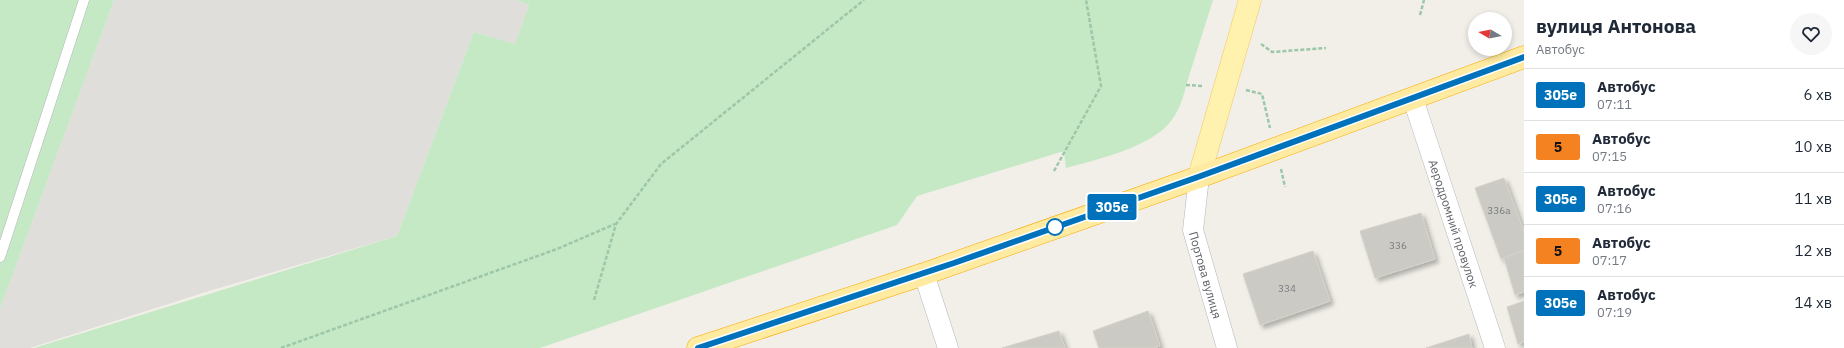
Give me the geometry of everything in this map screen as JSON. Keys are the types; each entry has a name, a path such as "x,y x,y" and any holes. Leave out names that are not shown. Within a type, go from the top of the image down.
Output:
{"highway":[{"path":"698,348 924,274 1198,177 1524,57"}],"main road":[{"path":"1198,177 1250,0"}],"street":[{"name":"Аеродромний провулок","path":"1413,99 1495,348"},
{"name":"Портова вулиця","path":"1198,177 1193,230 1227,348"},
{"path":"924,274 948,348"}],"lane":[{"path":"0,257 84,0"}],"path":[{"path":"594,300 616,224 661,164 864,0"},
{"path":"1054,171 1101,86 1086,0"},
{"path":"1420,15 1424,0"},
{"path":"1261,44 1272,52 1326,48"},
{"path":"281,348 557,249 616,224"}],"shaded area":[{"path":"114,0 516,0 529,5 515,44 474,32 397,236 209,291 30,348 0,348 0,309"}],"green space":[{"path":"0,0 114,0 0,309"},
{"path":"516,0 1213,0 1182,99 1175,116 1162,130 1137,145 1108,156 1066,168 1064,151 917,196 897,225 540,348 34,348 397,236 474,32 515,44 529,5"}],"building":[{"path":"1504,178 1524,232 1524,250 1501,259 1475,188"},
{"path":"1421,213 1435,259 1375,278 1360,231"},
{"path":"1313,251 1330,301 1260,325 1243,274"},
{"path":"1524,251 1524,292 1515,295 1504,258"},
{"path":"1524,301 1524,342 1518,344 1507,307"},
{"path":"1148,311 1160,346 1154,348 1099,348 1093,331"},
{"path":"1059,331 1065,348 1002,348"},
{"path":"1469,334 1472,348 1426,348"}],"bus line":[{"name":"305e","path":"698,348 924,274 1198,177 1524,57"}]}
